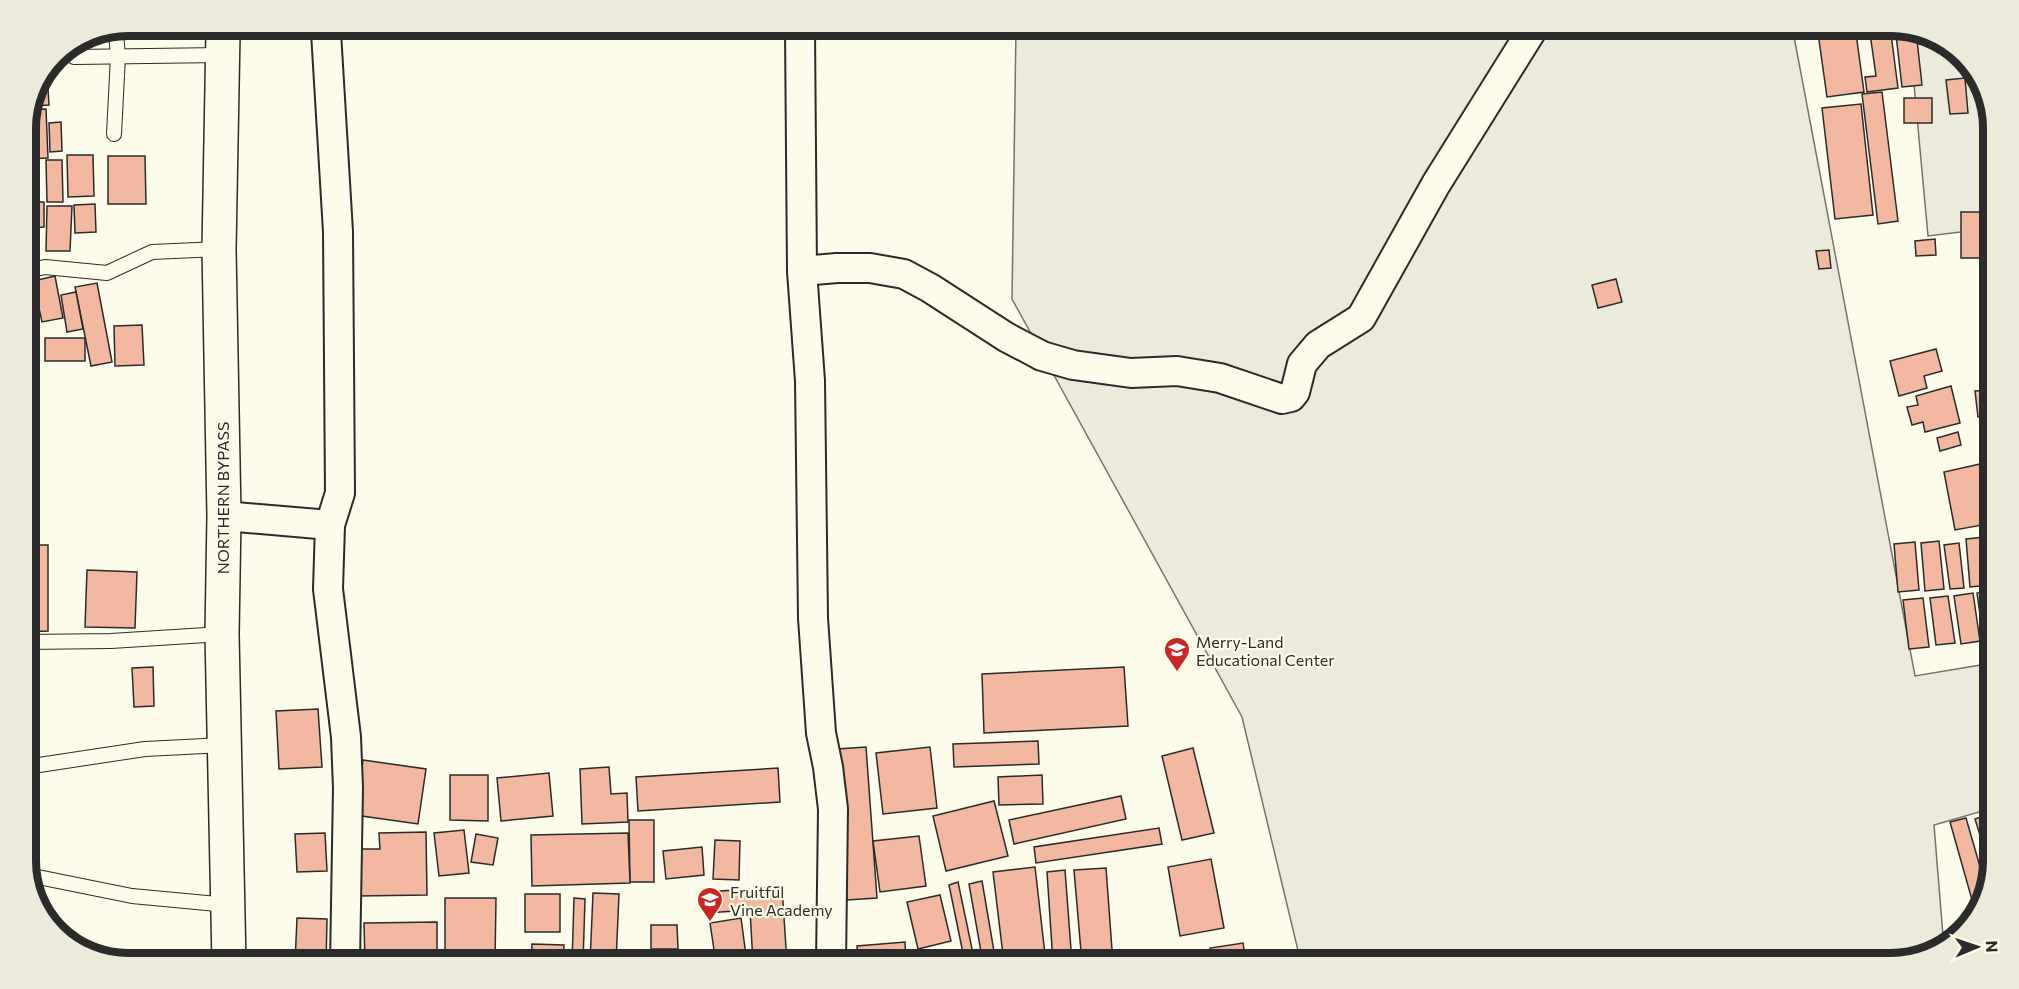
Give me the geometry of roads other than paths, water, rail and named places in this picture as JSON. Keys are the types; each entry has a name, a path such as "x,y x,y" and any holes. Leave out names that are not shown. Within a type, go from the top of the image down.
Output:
{"main road":[{"name":"NORTHERN BYPASS","path":"222,44 219,249 224,516 222,634 229,953"}],"street":[{"path":"326,36 338,232 340,493 330,525 328,589 343,709 348,788 345,953"},
{"path":"800,36 802,271 810,381 813,618 821,733 833,808 831,953"},
{"path":"802,271 870,268 904,274 930,288 1006,338 1042,356 1073,365 1131,373 1176,371 1220,378 1282,399 1291,397 1295,392 1302,364 1318,345 1361,318 1436,184 1528,36"},
{"path":"224,516 330,525"}],"lane":[{"path":"114,134 118,56 116,37"},
{"path":"74,57 118,56 222,44"},
{"path":"36,269 45,267 107,273 152,252 219,249"},
{"path":"36,642 111,641 222,634"},
{"path":"36,765 145,748 224,745"},
{"path":"38,878 132,896 228,905"}],"place":[{"name":"Merry-Land Educational Center","path":"1177,673"},
{"name":"Fruitful Vine Academy","path":"710,923"}]}
